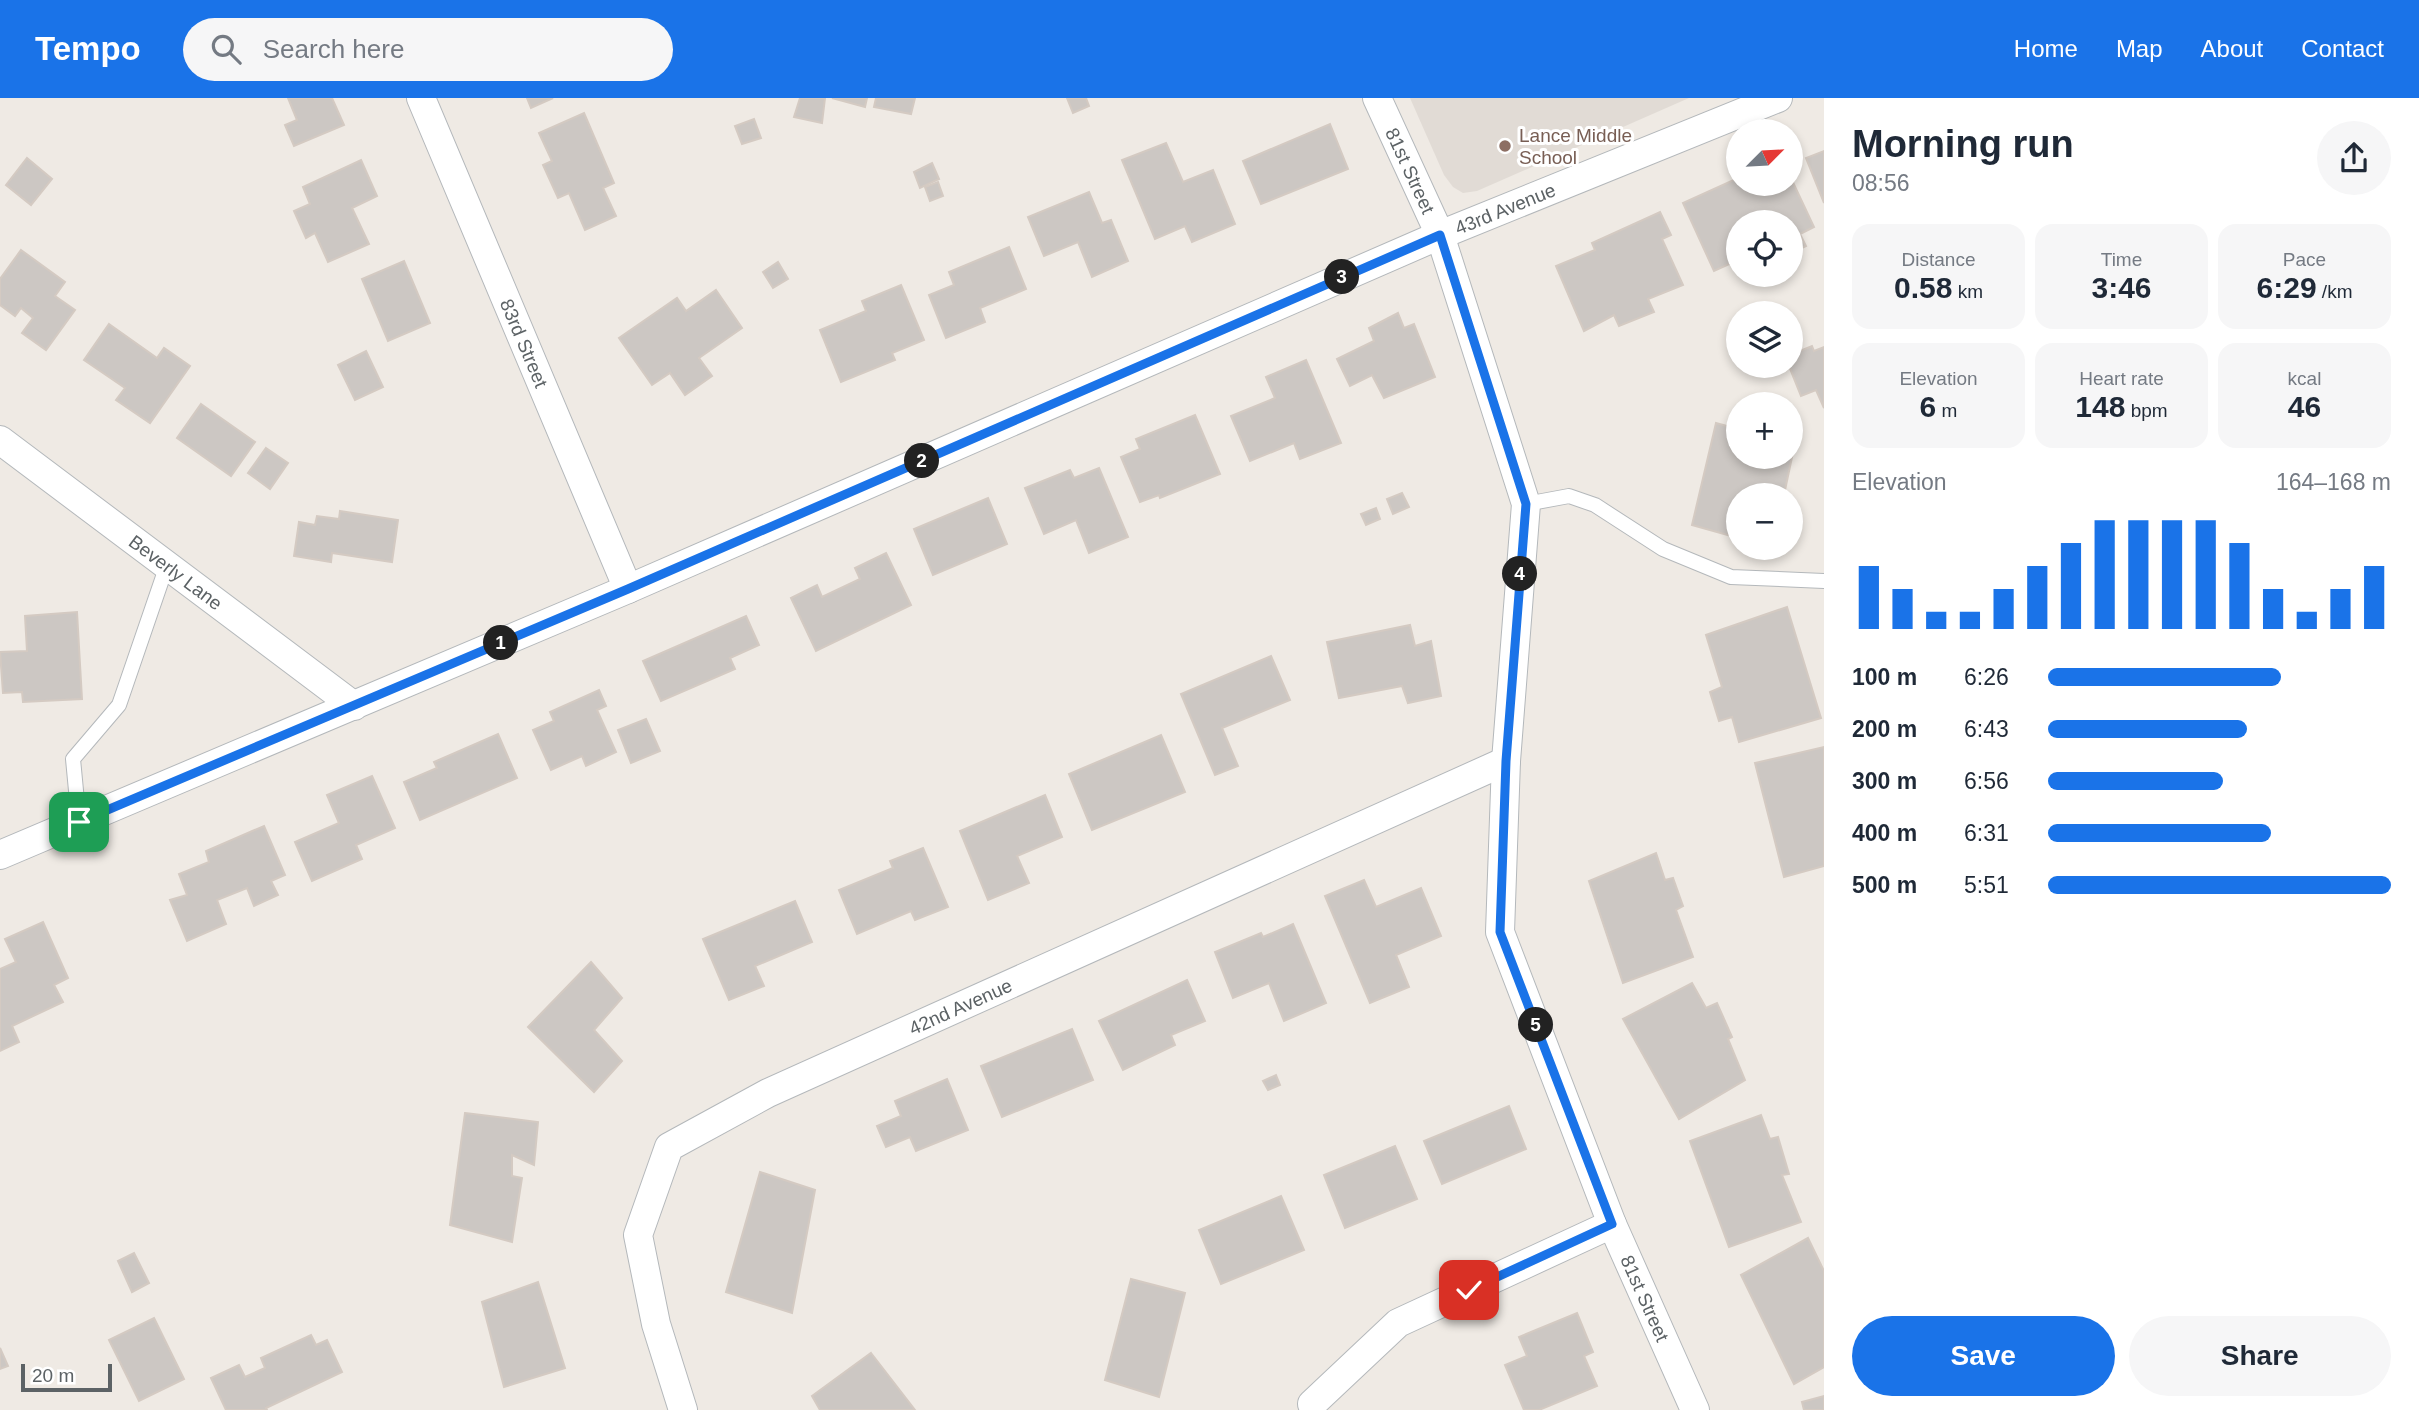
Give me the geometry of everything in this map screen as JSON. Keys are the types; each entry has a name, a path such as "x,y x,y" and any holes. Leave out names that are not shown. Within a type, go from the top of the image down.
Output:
{"street":[{"name":"83rd Street","path":"421,98 628,589"},
{"name":"81st Street","path":"1377,98 1440,235 1526,504 1506,761 1500,932 1612,1224 1695,1410"},
{"name":"43rd Avenue","path":"0,855 628,589 1440,235 1778,98"},
{"name":"Beverly Lane","path":"0,440 354,706"},
{"name":"42nd Avenue","path":"683,1410 656,1324 638,1235 669,1147 768,1093 1506,761"},
{"path":"1312,1404 1398,1323 1612,1224"}],"lane":[{"path":"1526,504 1569,496 1595,505 1663,549 1731,577 1824,581"},
{"path":"79,822 73,759 119,705 167,565"}],"shaded area":[{"name":"Lance Middle School","path":"1410,98 1689,98 1477,191 1463,193 1453,187 1444,175"}],"building":[{"path":"288,98 332,98 344,125 294,146 285,125 297,120"},
{"path":"527,98 553,98 531,108"},
{"path":"800,98 825,98 822,123 794,117"},
{"path":"832,98 867,98 865,107"},
{"path":"876,98 915,98 911,114 874,107"},
{"path":"1067,98 1086,98 1089,106 1073,113"},
{"path":"584,113 614,183 603,188 616,216 585,230 569,193 558,198 543,165 552,161 539,133"},
{"path":"754,119 761,138 742,144 735,126"},
{"path":"1330,124 1348,169 1261,204 1243,161"},
{"path":"1166,143 1183,182 1213,170 1235,224 1192,242 1185,226 1155,239 1122,160"},
{"path":"1824,151 1824,203 1806,158"},
{"path":"27,158 52,179 31,205 6,185"},
{"path":"361,160 377,196 352,208 369,244 328,262 315,233 306,238 294,211 310,204 303,187"},
{"path":"932,163 939,179 920,188 914,172"},
{"path":"938,182 943,196 930,201 925,187"},
{"path":"1726,183 1726,196 1799,196 1814,227 1803,232 1803,210 1726,210 1726,266 1714,271 1683,203"},
{"path":"1089,192 1102,223 1111,220 1128,261 1092,277 1078,242 1044,256 1028,217"},
{"path":"1660,212 1671,235 1662,239 1683,285 1648,299 1654,312 1619,326 1614,315 1584,331 1556,266 1595,250 1592,243"},
{"path":"1009,247 1026,289 980,308 985,322 946,338 929,295 954,285 949,272"},
{"path":"21,250 65,282 55,296 75,310 46,350 22,333 33,318 21,308 15,316 0,305 0,279"},
{"path":"404,261 430,323 388,341 362,279"},
{"path":"778,262 788,279 773,288 763,272"},
{"path":"901,285 924,340 892,353 895,360 841,382 820,330 866,311 862,301"},
{"path":"716,290 742,328 699,358 712,376 685,395 670,373 652,385 619,338 677,298 686,311"},
{"path":"1398,313 1404,328 1414,324 1435,377 1384,398 1372,375 1350,386 1337,359 1374,341 1369,328"},
{"path":"109,324 157,358 164,348 190,366 150,423 116,400 125,388 84,360"},
{"path":"1812,346 1814,351 1824,347 1824,408 1816,390 1803,395 1794,378 1803,378 1803,350"},
{"path":"366,351 383,387 355,400 338,365"},
{"path":"1306,360 1341,443 1300,459 1294,443 1250,461 1231,416 1275,398 1266,377"},
{"path":"201,404 255,442 231,476 177,438"},
{"path":"1195,415 1220,474 1160,498 1159,495 1140,502 1121,457 1140,449 1136,439"},
{"path":"1716,423 1726,426 1726,469 1790,469 1787,483 1726,483 1726,535 1692,525"},
{"path":"266,448 288,463 270,489 248,473"},
{"path":"1099,468 1128,537 1089,553 1076,520 1044,534 1025,488 1070,470 1074,478"},
{"path":"1402,493 1409,507 1393,514 1387,499"},
{"path":"988,498 1007,544 933,575 914,529"},
{"path":"1376,508 1380,519 1366,525 1361,514"},
{"path":"340,511 398,520 392,562 332,553 331,562 294,556 299,522 315,525 317,516 339,519"},
{"path":"886,553 911,605 816,651 791,598 817,585 822,597 860,579 855,568"},
{"path":"1787,607 1821,718 1739,742 1732,717 1719,721 1710,692 1722,687 1706,635"},
{"path":"77,612 82,699 23,702 22,692 3,693 0,652 27,651 25,616"},
{"path":"746,616 759,645 730,658 735,669 661,701 643,661"},
{"path":"1410,625 1415,646 1431,641 1441,696 1408,703 1402,686 1339,698 1327,642"},
{"path":"1271,656 1290,700 1222,728 1238,766 1215,775 1181,694"},
{"path":"599,690 606,706 597,710 616,752 586,766 582,756 551,770 533,730 554,721 550,712"},
{"path":"646,719 660,751 631,763 618,730"},
{"path":"498,734 517,778 420,820 404,782 437,768 434,762"},
{"path":"1161,735 1185,792 1092,830 1069,774"},
{"path":"1824,747 1824,866 1784,877 1755,763"},
{"path":"372,776 395,828 356,845 362,859 312,881 295,842 339,823 327,795"},
{"path":"1045,795 1062,837 1017,856 1029,883 988,900 960,831"},
{"path":"264,826 285,875 271,881 278,895 254,906 247,888 217,900 226,924 187,941 170,900 187,895 179,874 209,862 206,851"},
{"path":"923,848 948,907 915,920 911,911 857,934 839,890 893,868 890,861"},
{"path":"1656,853 1665,880 1673,878 1683,906 1676,910 1693,957 1623,983 1589,881"},
{"path":"1364,880 1376,907 1421,888 1441,936 1396,955 1409,987 1370,1003 1325,896"},
{"path":"795,901 812,942 755,966 764,986 729,1000 703,939"},
{"path":"43,922 68,978 54,985 63,1002 12,1026 19,1042 0,1051 0,969 16,962 5,939"},
{"path":"1293,924 1326,1003 1284,1021 1269,983 1233,998 1215,952 1261,933 1263,937"},
{"path":"591,962 622,998 594,1030 622,1061 594,1092 528,1027"},
{"path":"1187,980 1205,1021 1171,1035 1175,1045 1123,1070 1099,1021"},
{"path":"1692,983 1706,1008 1717,1003 1732,1037 1728,1039 1745,1080 1679,1119 1623,1019"},
{"path":"1072,1029 1093,1080 1002,1117 981,1066"},
{"path":"1276,1075 1280,1085 1268,1090 1263,1081"},
{"path":"947,1079 968,1130 916,1151 910,1137 886,1147 877,1126 901,1116 895,1101"},
{"path":"1509,1106 1526,1149 1442,1184 1424,1141"},
{"path":"465,1113 538,1122 534,1165 512,1155 512,1176 522,1178 512,1242 450,1225"},
{"path":"1761,1115 1770,1139 1778,1137 1789,1174 1782,1175 1801,1222 1729,1247 1690,1141"},
{"path":"1395,1146 1417,1199 1345,1228 1324,1175"},
{"path":"760,1172 815,1190 792,1313 726,1292"},
{"path":"1281,1196 1304,1250 1221,1284 1199,1230"},
{"path":"1808,1238 1824,1271 1824,1367 1794,1384 1741,1275"},
{"path":"134,1253 149,1283 132,1292 118,1261"},
{"path":"1131,1279 1185,1293 1159,1397 1105,1380"},
{"path":"538,1282 565,1368 504,1387 482,1302"},
{"path":"1577,1313 1593,1352 1584,1356 1597,1386 1539,1410 1524,1410 1505,1365 1527,1356 1519,1337"},
{"path":"154,1318 184,1379 139,1401 109,1340"},
{"path":"311,1335 316,1345 327,1340 342,1372 266,1408 267,1410 226,1410 211,1378 239,1365 245,1377 265,1368 261,1358"},
{"path":"0,1348 8,1366 0,1369"},
{"path":"871,1353 915,1410 820,1410 812,1396"},
{"path":"1824,1396 1824,1410 1804,1410 1802,1402"}],"place":[{"name":"Lance Middle School","path":"1505,146"}],"route":[{"path":"79,822 628,589 1440,235 1526,504 1506,761 1500,932 1612,1224 1469,1290"}]}
